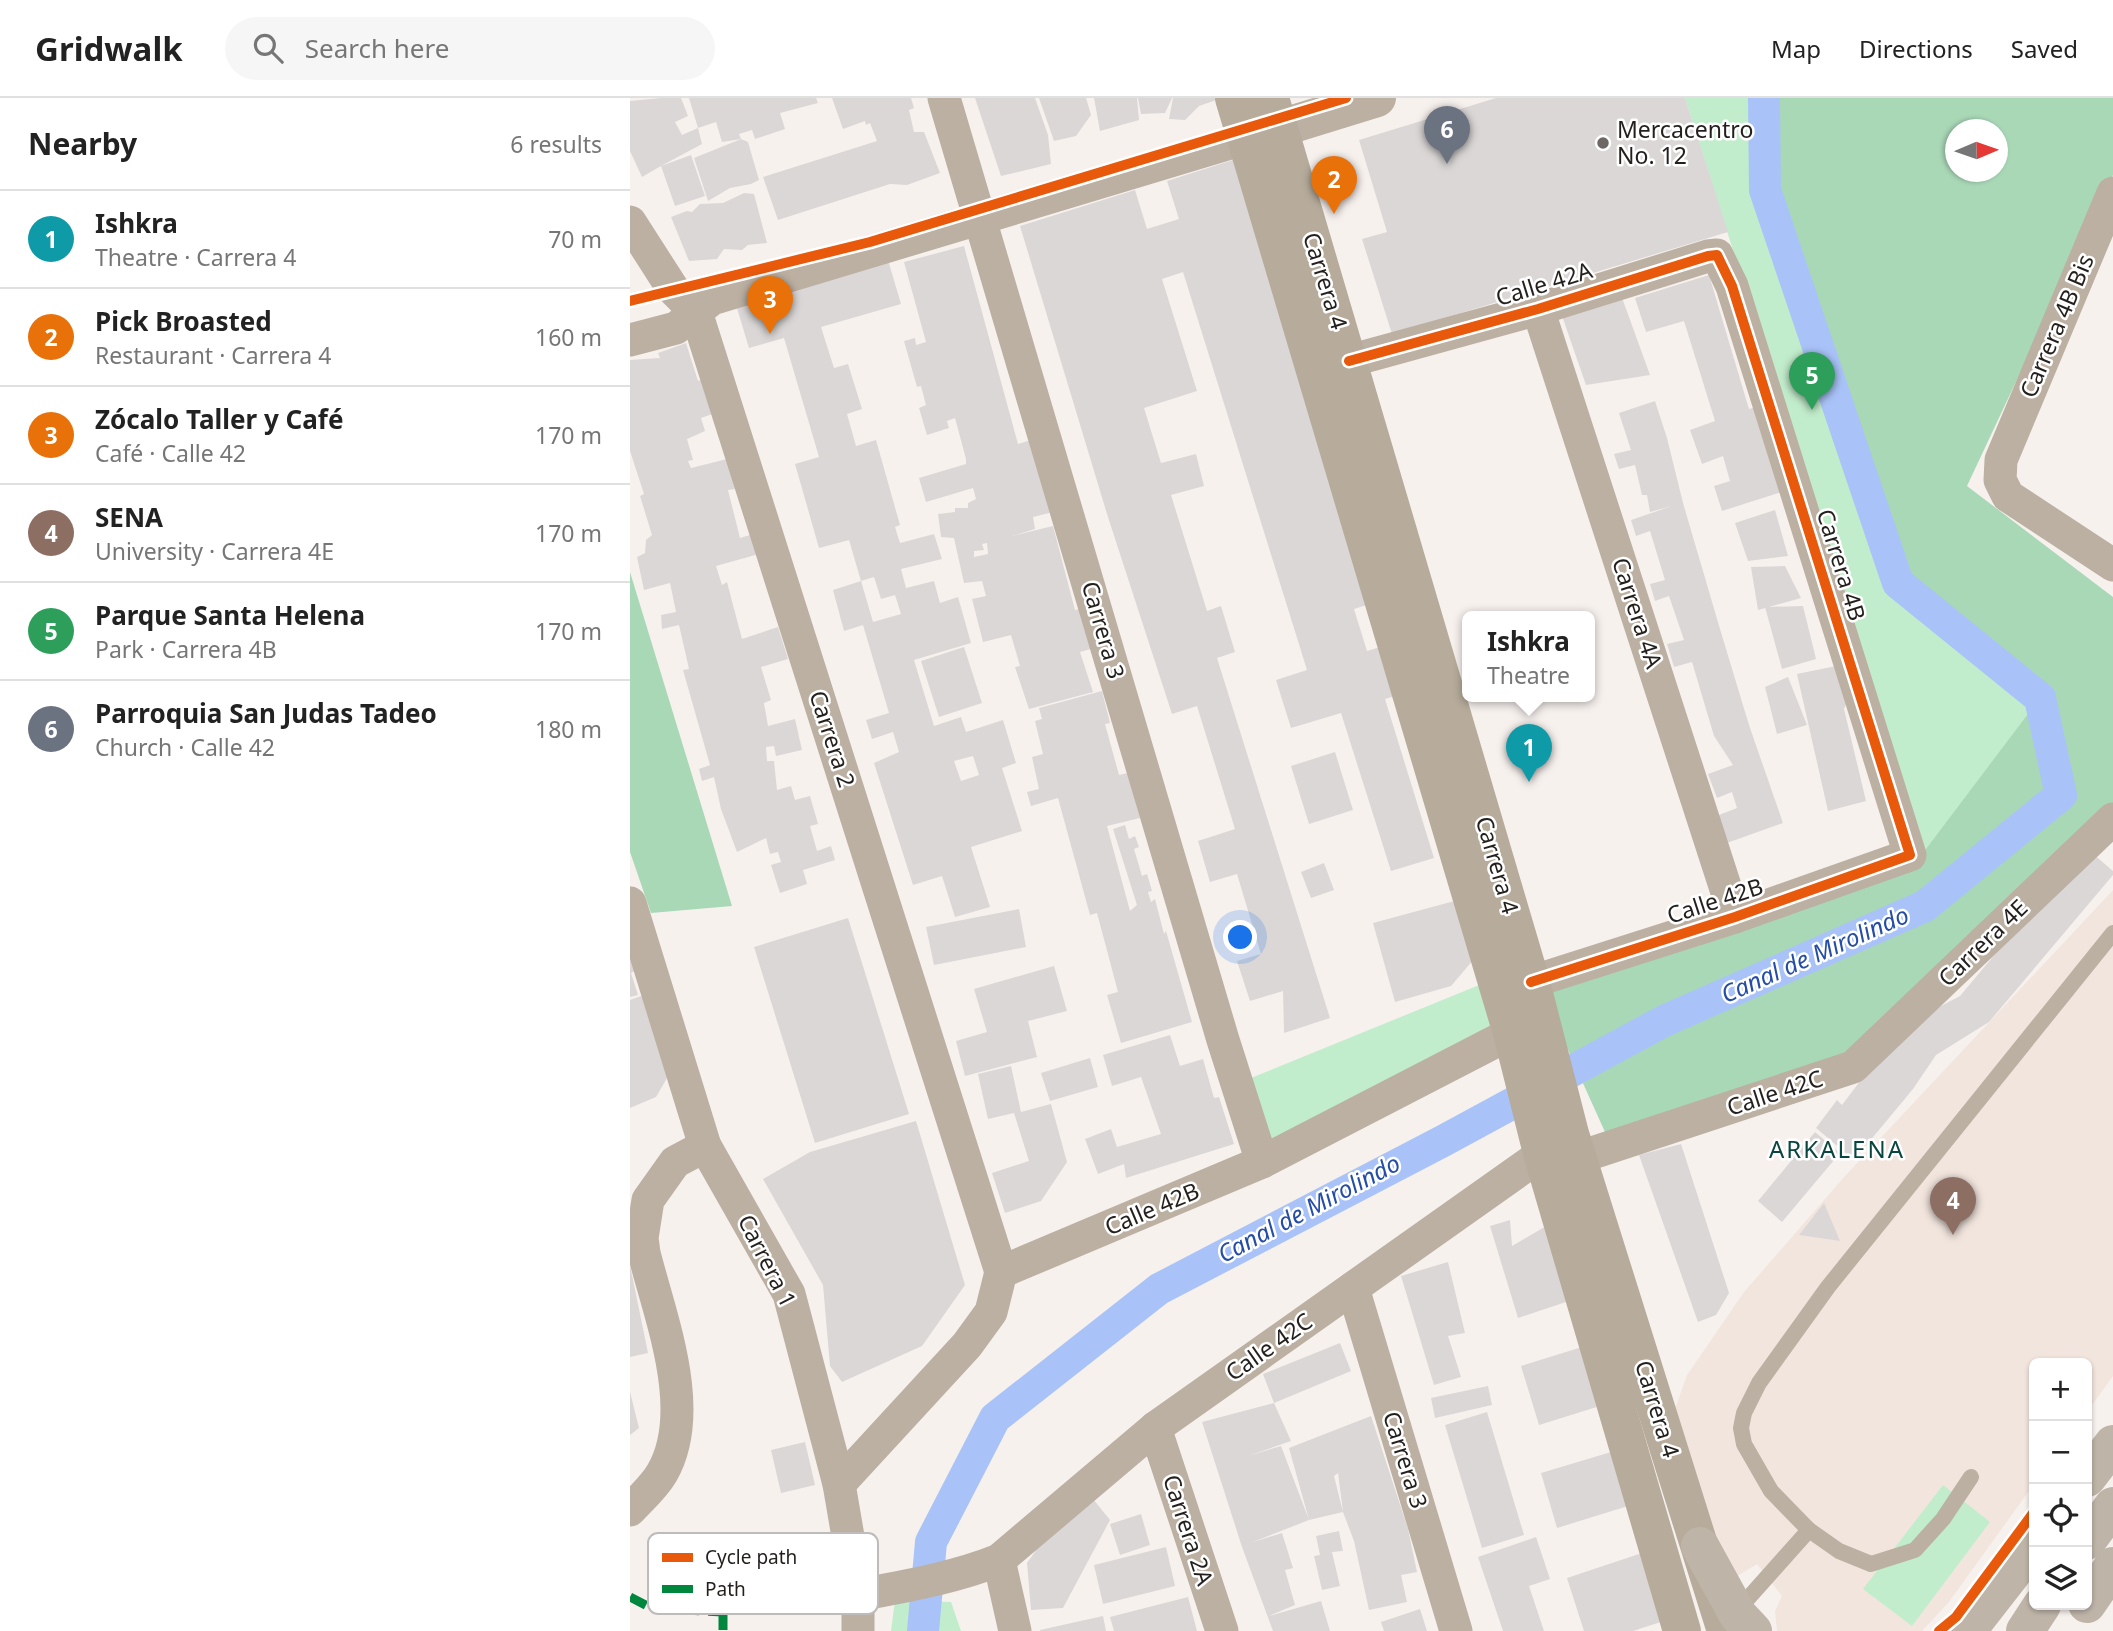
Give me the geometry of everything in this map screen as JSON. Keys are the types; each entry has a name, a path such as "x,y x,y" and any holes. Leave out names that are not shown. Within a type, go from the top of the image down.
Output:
{"main road":[{"name":"Carrera 4","path":"1234,98 1265,122 1349,361 1531,982 1529,1037"},
{"name":"Carrera 4","path":"1265,122 1559,1139 1682,1631"},
{"name":"Carrera 4","path":"1559,1139 1700,1546 1739,1626"},
{"path":"2092,1471 2113,1444"},
{"path":"2092,1534 2113,1506"},
{"path":"1967,1631 2032,1547"},
{"path":"2092,1596 2113,1566"},
{"path":"2025,1631 2039,1610"},
{"path":"2071,1631 2083,1610"}],"street":[{"name":"Carrera 3","path":"944,98 1223,1040 1262,1162"},
{"path":"630,340 676,328 712,299 981,218 1265,122 1377,98"},
{"name":"Carrera 4B Bis","path":"2110,207 2001,460 2000,480 2008,496 2113,565"},
{"name":"Carrera 2","path":"630,222 673,289 696,312 1001,1272"},
{"name":"Calle 42A","path":"1349,361 1538,309 1708,256 1717,255 1732,286"},
{"name":"Carrera 4B","path":"1732,286 1910,855"},
{"path":"630,320 671,309 696,312"},
{"name":"Carrera 4A","path":"1538,309 1735,917"},
{"name":"Carrera 4E","path":"1853,1067 2113,819"},
{"name":"Calle 42B","path":"1531,982 1735,917 1910,855"},
{"name":"Carrera 1","path":"630,903 705,1146 789,1294 839,1483 848,1533"},
{"name":"Calle 42B","path":"1001,1272 1262,1162 1529,1037"},
{"name":"Calle 42C","path":"987,1565 1155,1428 1559,1139 1853,1067"},
{"path":"630,1510 662,1473 676,1434 678,1420 675,1376 643,1246 648,1200 675,1162 705,1146"},
{"path":"839,1483 967,1345 991,1312 1001,1272"},
{"name":"Carrera 3","path":"1353,1288 1456,1631"},
{"name":"Carrera 2A","path":"1155,1428 1222,1631"},
{"path":"878,1591 987,1565 1015,1631"}],"lane":[{"path":"1972,1477 1943,1519 1916,1550 1871,1564 1839,1551 1810,1530 1771,1492 1744,1444 1741,1428 1744,1413 1759,1383 1828,1287 2113,933"},
{"path":"1739,1626 1743,1604 1810,1530"}],"shaded area":[{"path":"2113,890 2113,1376 2092,1405 2092,1358 2029,1358 2029,1491 1949,1602 1922,1631 1777,1631 1775,1611 1782,1596 1757,1564 1726,1583 1666,1416 1676,1406 1687,1375 1744,1292 1844,1177"}],"green space":[{"path":"1685,98 1764,98 1765,190 1898,583 2040,698 2061,795 1923,853"},
{"path":"1764,98 2113,98 2113,175 1967,486 2113,597 2113,811 1853,1065 1605,1132 1535,977 1923,853 2040,698 1898,583 1765,190"},
{"path":"630,572 732,906 651,913 630,852"},
{"path":"1494,979 1510,1032 1264,1159 1241,1082"},
{"path":"1943,1485 1990,1522 1912,1626 1863,1589"},
{"path":"895,1600 951,1602 961,1631 891,1631"}],"building":[{"path":"681,98 688,116 675,122 682,135 698,128 702,144 642,177 630,151 630,101"},
{"path":"689,98 816,98 818,103 780,113 785,129 755,139 752,130 739,134 741,139 722,142 716,122 698,128"},
{"path":"832,98 911,98 914,108 909,110 914,132 924,132 940,173 907,185 890,184 778,220 763,177 877,141 870,123 866,125 865,121 843,129"},
{"path":"975,98 1035,98 1048,135 1051,164 1001,176"},
{"path":"1039,98 1086,98 1091,115 1076,136 1054,141"},
{"path":"1094,98 1137,98 1139,120 1100,131"},
{"path":"1138,98 1172,98 1165,113 1141,114"},
{"path":"1173,98 1222,98 1199,106 1185,120 1169,119"},
{"path":"1496,98 1685,98 1728,232 1392,334 1362,239 1387,232 1359,140"},
{"path":"741,139 748,142 759,180 730,188 708,201 694,158"},
{"path":"691,155 705,196 675,206 661,166"},
{"path":"1236,159 1373,603 1354,609 1367,651 1390,644 1405,693 1385,699 1434,858 1391,871 1341,713 1291,728 1276,680 1307,670 1183,272 1162,279 1197,391 1144,408 1161,463 1196,454 1204,486 1171,495 1207,611 1221,606 1235,652 1217,658 1330,1018 1284,1033 1283,991 1250,1001 1237,961 1261,954 1237,874 1210,882 1198,841 1235,829 1197,706 1172,714 1107,514 1020,226 1135,190 1147,229 1179,219 1167,181"},
{"path":"744,193 754,194 767,243 748,245 742,250 724,249 717,259 689,261 671,217 687,211 692,212 700,204 723,203"},
{"path":"964,246 1018,444 1031,440 1053,512 1033,517 1035,529 1012,536 1053,526 1075,610 1080,609 1091,649 1080,652 1093,692 1029,709 1015,667 1020,666 1011,635 983,642 972,599 986,596 982,581 964,583 954,538 941,537 938,514 955,512 955,508 968,508 968,503 976,499 973,488 926,502 919,478 966,464 966,459 955,418 947,421 949,428 927,435 919,408 926,405 921,386 917,387 904,341 915,338 916,345 926,342 904,262","holes":["987,543 988,554 974,557 974,551 984,550 982,544"]},
{"path":"888,260 901,304 821,327 834,368 848,364 862,409 847,414 856,446 876,440 900,525 895,527 900,543 934,534 942,559 901,569 906,588 934,581 940,603 958,597 971,643 914,660 934,726 961,717 966,732 1003,720 1016,763 1002,768 1022,831 971,847 990,907 955,917 942,876 913,885 874,763 899,752 893,732 872,739 866,720 889,713 863,625 844,631 833,590 861,581 849,540 819,548 795,464 819,457 784,338 749,348 736,305","holes":["874,577 881,599 895,595 901,614 873,622 861,581","973,756 979,775 961,781 954,761"]},
{"path":"1709,275 1749,409 1759,406 1785,491 1722,511 1714,486 1730,481 1723,456 1702,464 1690,430 1715,421 1684,321 1646,332 1635,298"},
{"path":"1621,295 1650,375 1586,385 1561,313"},
{"path":"686,343 698,381 707,377 715,413 701,418 705,431 687,439 693,460 688,461 691,468 727,459 735,489 728,490 740,538 757,533 759,554 716,566 722,585 727,582 742,639 778,627 788,659 761,667 771,700 764,703 768,726 795,719 802,750 776,756 774,746 766,747 767,761 774,761 777,790 791,786 795,800 810,796 818,824 810,826 817,851 831,846 835,860 803,870 807,884 780,893 771,865 781,862 778,852 770,854 766,838 737,852 721,809 714,777 702,781 699,769 710,765 683,670 689,669 679,625 662,629 661,615 676,612 670,583 644,590 637,557 645,553 646,540 652,535 640,496 644,494 630,451 630,360 660,358 658,353"},
{"path":"1655,401 1749,725 1783,823 1724,844 1714,817 1737,808 1732,792 1717,798 1708,774 1733,765 1714,736 1692,662 1674,667 1667,644 1684,640 1669,596 1655,601 1650,584 1665,580 1650,531 1636,536 1631,520 1672,506 1650,512 1647,495 1642,495 1635,465 1619,469 1614,454 1631,450 1619,413"},
{"path":"1775,510 1788,556 1748,561 1735,523"},
{"path":"1785,566 1801,598 1758,610 1751,567"},
{"path":"1803,606 1816,659 1782,669 1765,607"},
{"path":"964,647 982,703 939,717 921,661"},
{"path":"1836,666 1847,702 1844,709 1866,801 1828,811 1797,674"},
{"path":"1788,677 1807,725 1777,734 1765,687"},
{"path":"1102,691 1110,723 1105,724 1119,775 1128,773 1140,818 1107,826 1130,911 1137,905 1113,829 1125,825 1129,839 1135,836 1139,847 1134,849 1142,876 1147,874 1152,891 1148,892 1151,902 1155,899 1192,1022 1121,1043 1107,995 1118,992 1097,913 1090,915 1058,798 1031,806 1027,792 1039,789 1032,757 1043,754 1035,721 1042,719 1039,708"},
{"path":"1335,752 1353,810 1309,824 1291,766"},
{"path":"2085,847 2113,871 2113,875 1989,1022 1936,1055 1913,1089 1854,1160 1816,1128 1837,1100 1842,1105 1901,1027 1960,996"},
{"path":"1324,863 1334,890 1311,898 1301,872"},
{"path":"1458,900 1474,959 1451,986 1395,1002 1373,923"},
{"path":"1019,909 1026,947 934,965 926,927"},
{"path":"848,918 909,1114 815,1143 754,947"},
{"path":"630,959 635,971 631,973 638,995 630,997"},
{"path":"1054,966 1067,1011 1028,1021 1037,1057 965,1076 956,1041 987,1032 974,989"},
{"path":"647,994 667,1078 656,1097 630,1108 630,1000"},
{"path":"1170,1035 1180,1066 1203,1059 1214,1098 1219,1097 1234,1144 1126,1178 1124,1164 1098,1174 1085,1139 1111,1129 1117,1147 1161,1134 1141,1077 1112,1086 1103,1055"},
{"path":"1090,1058 1098,1087 1050,1101 1041,1073"},
{"path":"1011,1066 1021,1112 1051,1104 1067,1162 1041,1201 1005,1213 992,1173 1029,1161 1014,1113 988,1119 978,1074"},
{"path":"916,1121 965,1285 922,1346 842,1382 830,1366 823,1285 763,1179 810,1152"},
{"path":"1815,1132 1840,1153 1782,1222 1758,1201"},
{"path":"1681,1144 1729,1293 1716,1315 1698,1322 1639,1155"},
{"path":"1824,1203 1840,1241 1799,1235"},
{"path":"1510,1220 1512,1246 1548,1225 1572,1300 1518,1318 1490,1226"},
{"path":"1448,1262 1465,1333 1448,1336 1461,1377 1434,1385 1401,1276"},
{"path":"630,1265 648,1353 630,1357"},
{"path":"1340,1343 1351,1371 1274,1403 1263,1374"},
{"path":"1582,1347 1600,1406 1539,1425 1521,1366"},
{"path":"1488,1386 1492,1405 1435,1418 1431,1398"},
{"path":"630,1392 639,1428 630,1435"},
{"path":"1274,1403 1291,1441 1248,1456 1281,1446 1309,1520 1253,1542 1282,1533 1293,1568 1285,1570 1295,1605 1269,1616 1321,1601 1330,1631 1273,1631 1242,1547 1202,1422"},
{"path":"1487,1412 1524,1535 1482,1548 1445,1425"},
{"path":"1371,1416 1408,1529 1417,1572 1401,1575 1407,1602 1369,1610 1354,1541 1343,1512 1309,1520 1289,1448","holes":["1338,1473 1343,1512 1334,1476"]},
{"path":"805,1442 815,1485 781,1493 771,1450"},
{"path":"1611,1452 1628,1506 1557,1528 1541,1473"},
{"path":"1093,1499 1110,1520 1063,1608 1031,1610 1027,1563 1042,1542"},
{"path":"1141,1514 1150,1545 1120,1555 1110,1524"},
{"path":"1339,1531 1343,1551 1332,1552 1340,1586 1322,1590 1314,1556 1320,1555 1316,1536"},
{"path":"1536,1537 1550,1579 1529,1586 1544,1631 1503,1631 1478,1557"},
{"path":"1166,1547 1175,1586 1103,1604 1094,1565"},
{"path":"1645,1552 1667,1620 1633,1631 1584,1631 1567,1578"},
{"path":"1188,1597 1197,1631 1114,1631 1110,1617"},
{"path":"1420,1609 1427,1631 1384,1631 1381,1622"},
{"path":"1103,1616 1106,1631 1040,1631 1040,1630"}],"waterway":[{"name":"Canal de Mirolindo","path":"923,1631 931,1542 995,1418 1159,1289 1443,1141 1664,1021 1925,906 2061,795 2040,698 1898,583 1765,190 1764,98"}],"marked path":[{"path":"630,1597 648,1606"},
{"path":"723,1614 723,1631"}],"cycle path":[{"path":"630,301 870,242 1346,98"},
{"path":"1349,361 1538,309 1717,255 1732,286 1910,855 1735,917 1531,982"},
{"path":"1939,1631 1956,1617 2029,1519"}],"place":[{"name":"Mercacentro No. 12","path":"1603,143"},
{"name":"Parroquia San Judas Tadeo","path":"1447,164"},
{"name":"Pick Broasted","path":"1334,214"},
{"name":"Zócalo Taller y Café","path":"770,334"},
{"name":"Parque Santa Helena","path":"1812,410"},
{"name":"Ishkra","path":"1529,782"},
{"name":"SENA","path":"1953,1235"}],"district":[{"name":"ARKALENA","path":"1837,1150"}]}
